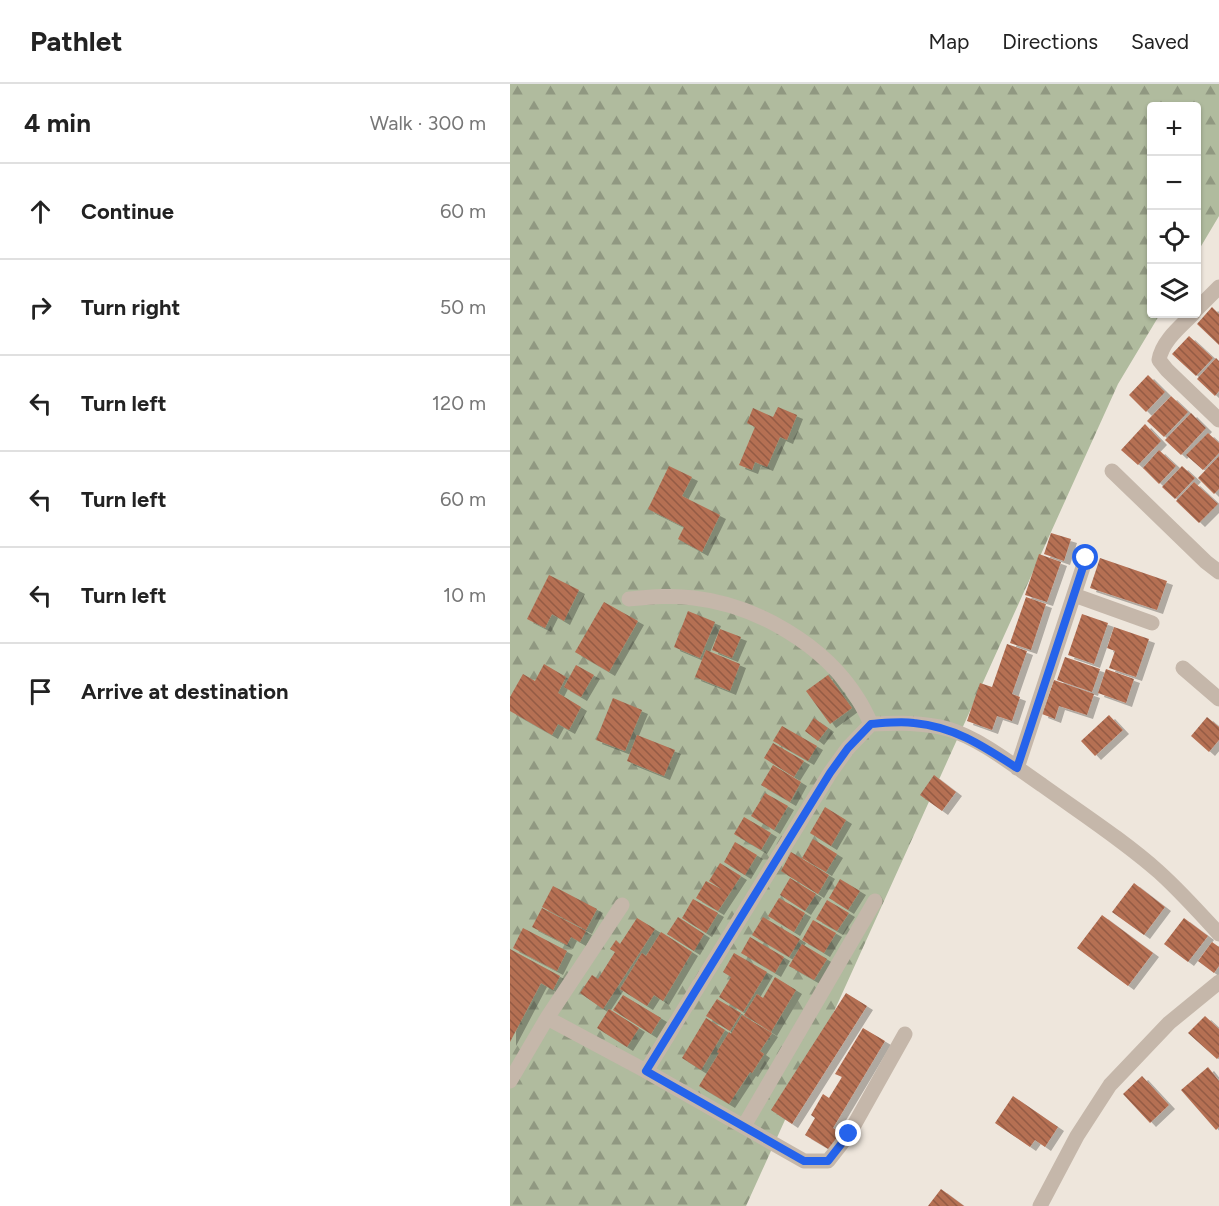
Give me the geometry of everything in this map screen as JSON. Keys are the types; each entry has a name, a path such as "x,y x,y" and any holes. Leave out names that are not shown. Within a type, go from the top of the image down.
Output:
{"street":[{"path":"1201,306 1219,287"},
{"path":"1189,318 1162,349 1159,360 1219,420"},
{"path":"1112,471 1219,572"},
{"path":"1017,768 1086,558"},
{"path":"1074,595 1152,623"},
{"path":"629,599 660,596 695,598 736,607 775,624 809,645 836,670 858,698 871,724"},
{"path":"1183,668 1219,699"},
{"path":"646,1071 830,773 848,748 871,724 913,723 948,730 978,743 1017,768 1159,872 1219,934"},
{"path":"744,1126 875,901"},
{"path":"510,1081 547,1018 622,905"},
{"path":"1041,1206 1077,1136 1110,1085 1169,1023 1215,992"},
{"path":"547,1018 646,1071 804,1161 828,1161 849,1134 905,1034"}],"green space":[{"path":"510,84 1219,84 1219,216 1201,246 1201,102 1147,102 1147,318 1158,318 1118,384 746,1206 510,1206"}],"building":[{"path":"1212,307 1219,314 1219,345 1197,324"},
{"path":"1189,336 1213,358 1196,376 1172,354"},
{"path":"1216,358 1219,361 1219,391 1215,396 1197,379"},
{"path":"1148,375 1165,392 1146,412 1129,395"},
{"path":"1171,396 1188,412 1164,437 1147,421"},
{"path":"778,407 797,415 787,440 780,437 767,467 755,462 752,470 739,465 755,427 747,423 753,408 773,417"},
{"path":"1191,413 1206,428 1181,455 1165,440"},
{"path":"1145,424 1161,441 1138,465 1121,450"},
{"path":"1208,433 1219,443 1219,453 1203,470 1186,455"},
{"path":"1159,450 1176,466 1159,484 1143,468"},
{"path":"1219,456 1219,489 1214,494 1198,478"},
{"path":"669,466 692,477 682,496 720,515 702,552 678,539 684,527 648,509"},
{"path":"1182,466 1195,478 1175,499 1162,487"},
{"path":"1194,482 1218,504 1199,523 1176,501"},
{"path":"1051,533 1071,539 1064,561 1044,554"},
{"path":"1039,554 1061,562 1047,602 1025,595"},
{"path":"1100,558 1167,581 1157,610 1090,588"},
{"path":"549,575 579,590 564,621 552,614 545,628 527,619"},
{"path":"1026,597 1046,604 1031,650 1010,643"},
{"path":"604,602 638,621 609,672 575,652"},
{"path":"688,611 715,622 700,658 674,647"},
{"path":"1082,614 1108,623 1094,664 1068,655"},
{"path":"1114,627 1149,639 1136,677 1109,668 1115,651 1107,648"},
{"path":"720,629 741,637 732,658 712,650"},
{"path":"1007,644 1027,651 1012,694 1020,697 1012,721 997,716 992,730 967,721 980,683 992,687"},
{"path":"706,650 740,664 730,691 695,677"},
{"path":"1065,657 1100,669 1092,692 1057,680"},
{"path":"544,664 566,677 558,693 581,707 569,730 558,724 552,735 510,711 510,697 523,674 535,681"},
{"path":"576,665 594,675 581,697 564,687"},
{"path":"1106,669 1134,679 1126,703 1098,693"},
{"path":"828,675 852,708 830,724 806,691"},
{"path":"1054,680 1094,694 1087,715 1059,706 1055,719 1042,714"},
{"path":"613,698 642,710 625,751 596,740"},
{"path":"1109,715 1123,730 1095,756 1081,741"},
{"path":"1207,717 1219,727 1219,740 1209,752 1191,736"},
{"path":"814,718 828,728 818,741 805,731"},
{"path":"782,726 817,746 808,761 773,741"},
{"path":"637,735 675,750 664,776 627,761"},
{"path":"773,743 804,761 794,777 764,758"},
{"path":"773,765 801,782 790,802 761,785"},
{"path":"934,775 956,792 942,811 920,795"},
{"path":"765,793 788,806 774,830 751,816"},
{"path":"825,807 846,820 831,846 810,833"},
{"path":"744,817 771,833 761,850 734,834"},
{"path":"813,839 837,854 826,872 802,858"},
{"path":"735,842 757,855 745,875 724,862"},
{"path":"791,852 829,875 818,894 781,871"},
{"path":"720,863 741,876 718,911 696,898 706,881 723,890 709,881"},
{"path":"790,878 816,894 805,911 780,895"},
{"path":"840,879 860,891 848,910 829,898"},
{"path":"1134,883 1165,907 1144,935 1112,912"},
{"path":"553,886 597,909 586,930 542,907"},
{"path":"779,898 805,913 794,932 768,916"},
{"path":"693,899 718,913 706,933 682,918"},
{"path":"827,900 849,913 837,931 816,919"},
{"path":"542,908 586,931 580,942 571,937 567,945 532,927"},
{"path":"1102,915 1153,953 1128,986 1077,948"},
{"path":"678,917 704,934 694,951 667,934"},
{"path":"763,917 800,939 789,957 752,935"},
{"path":"637,918 655,929 603,1009 580,993 592,975 598,979 615,952 610,949 616,940 620,944"},
{"path":"1184,918 1208,936 1188,962 1164,944"},
{"path":"813,920 836,933 824,953 802,940"},
{"path":"523,928 567,951 557,971 513,948"},
{"path":"661,932 692,952 663,1001 654,995 647,1006 620,989 642,953 646,956"},
{"path":"750,937 784,957 775,973 741,953"},
{"path":"1212,942 1219,947 1219,966 1214,973 1198,961"},
{"path":"802,944 827,959 814,980 789,966"},
{"path":"510,949 560,976 553,990 541,983 510,1042"},
{"path":"734,953 767,972 743,1012 719,997 731,977 723,972"},
{"path":"775,977 796,990 771,1032 744,1015 757,994 763,998"},
{"path":"846,993 867,1006 792,1124 771,1110"},
{"path":"623,995 661,1018 651,1034 613,1010"},
{"path":"717,999 741,1013 730,1031 706,1016"},
{"path":"609,1009 639,1028 627,1047 597,1028"},
{"path":"742,1015 772,1033 760,1051 764,1054 729,1104 699,1086 729,1032 731,1034"},
{"path":"1205,1016 1219,1029 1219,1057 1217,1059 1188,1033"},
{"path":"706,1018 725,1030 701,1070 682,1058"},
{"path":"863,1028 885,1041 833,1128 840,1133 830,1150 805,1135 815,1118 811,1115 823,1094 829,1098 842,1077 835,1074"},
{"path":"1208,1067 1219,1081 1219,1127 1216,1130 1181,1090"},
{"path":"1142,1076 1169,1105 1150,1123 1123,1094"},
{"path":"1013,1096 1058,1127 1045,1147 1035,1140 1030,1147 995,1123"},
{"path":"941,1189 964,1206 928,1206"}],"route":[{"path":"849,1134 828,1161 804,1161 646,1071 830,773 848,748 871,724 913,723 948,730 978,743 1017,768 1086,558"}]}
